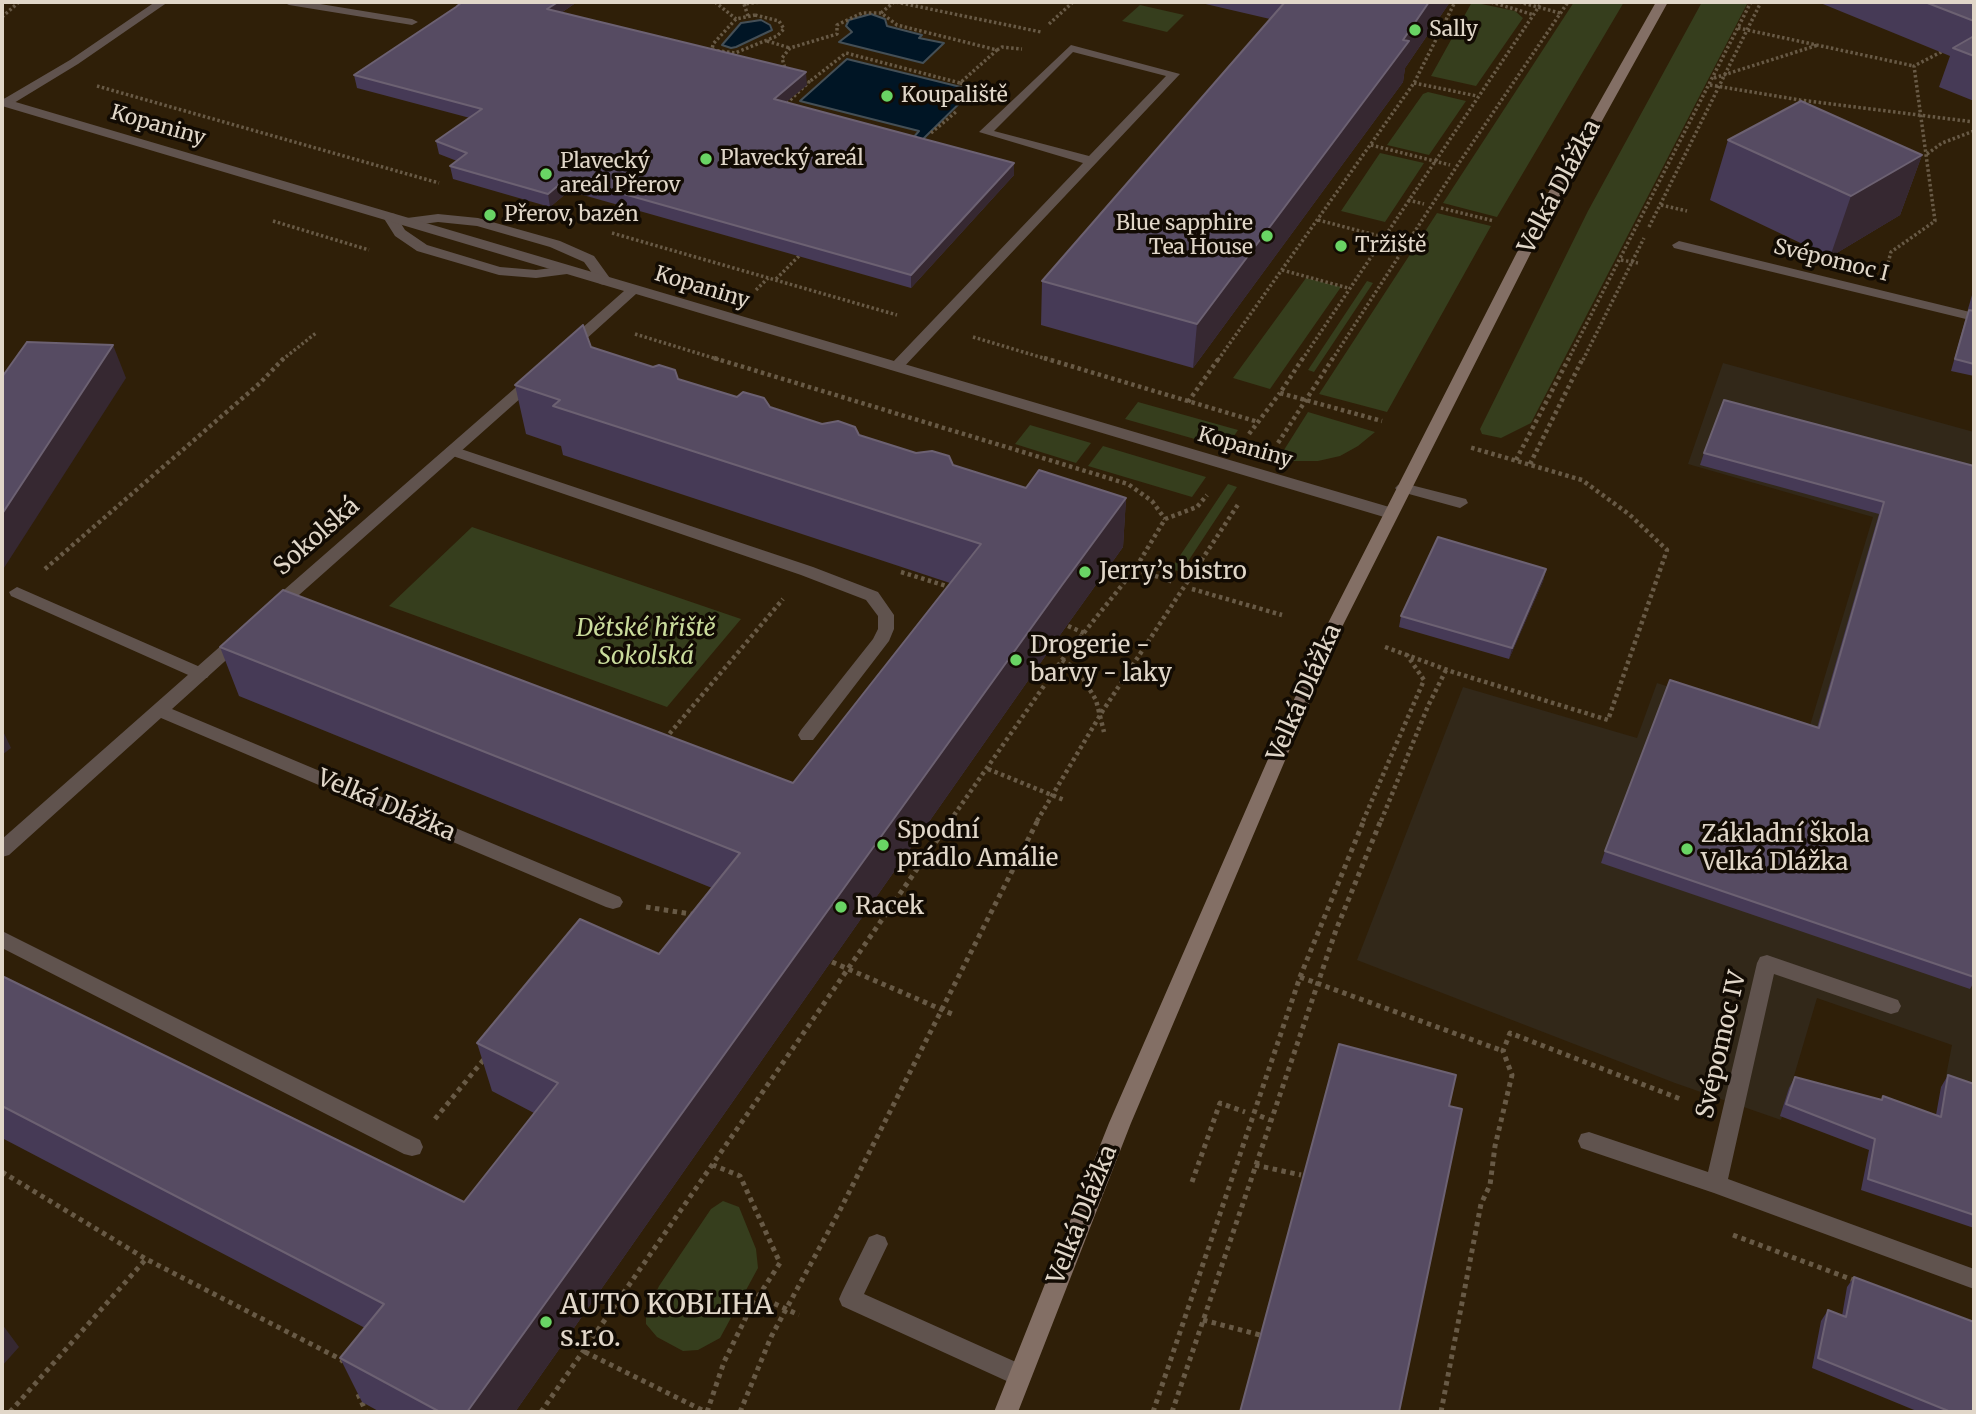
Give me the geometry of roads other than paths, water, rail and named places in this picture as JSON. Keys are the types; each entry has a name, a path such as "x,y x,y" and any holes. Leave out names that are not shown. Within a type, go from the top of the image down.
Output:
{"street":[{"path":"4,103 74,62 162,2"},
{"path":"289,2 412,22"},
{"name":"Velká Dlážka","path":"1006,1412 1059,1274 1215,897 1332,631 1545,211 1662,2"},
{"path":"896,367 1092,161 1174,74 1072,48 985,132 1092,161"},
{"name":"Kopaniny","path":"4,103 1390,513"},
{"path":"390,217 400,233 422,248 499,271 536,274 567,270"},
{"path":"407,222 438,218 478,222 555,244 589,259 605,281"},
{"name":"Svépomoc I","path":"1679,245 1974,317"},
{"name":"Sokolská","path":"267,614 634,289"},
{"path":"452,451 807,571 872,596 886,615 886,629 881,642 807,735"},
{"path":"1403,488 1460,503"},
{"path":"18,592 201,674"},
{"path":"2,850 248,631"},
{"name":"Velká Dlážka","path":"159,710 613,902"},
{"path":"2,939 411,1147"},
{"name":"Svépomoc IV","path":"1716,1184 1767,963 1891,1006"},
{"path":"1589,1141 1716,1184 1974,1279"},
{"path":"877,1244 850,1299 1020,1376"}],"water":[{"path":"871,14 885,19 887,26 922,35 919,38 944,43 923,63 839,42 852,32 846,26 849,20"},
{"path":"761,20 770,25 772,30 736,47 722,45 741,23"},
{"name":"Koupaliště","path":"847,59 973,90 921,141 913,138 919,131 800,101"}],"place":[{"name":"Sally","path":"1415,30"},
{"name":"Koupaliště","path":"887,96"},
{"name":"Plavecký areál","path":"706,159"},
{"name":"Plavecký areál Přerov","path":"546,174"},
{"name":"Přerov, bazén","path":"490,215"},
{"name":"Blue sapphire Tea House","path":"1267,236"},
{"name":"Tržiště","path":"1341,246"},
{"name":"Jerry’s bistro","path":"1085,572"},
{"name":"Drogerie - barvy - laky","path":"1016,660"},
{"name":"Spodní prádlo Amálie","path":"883,845"},
{"name":"Základní škola Velká Dlážka","path":"1687,849"},
{"name":"Racek","path":"841,907"},
{"name":"AUTO KOBLIHA s.r.o.","path":"546,1322"}],"park label":[{"name":"Dětské hřiště Sokolská","path":"646,643"}]}
